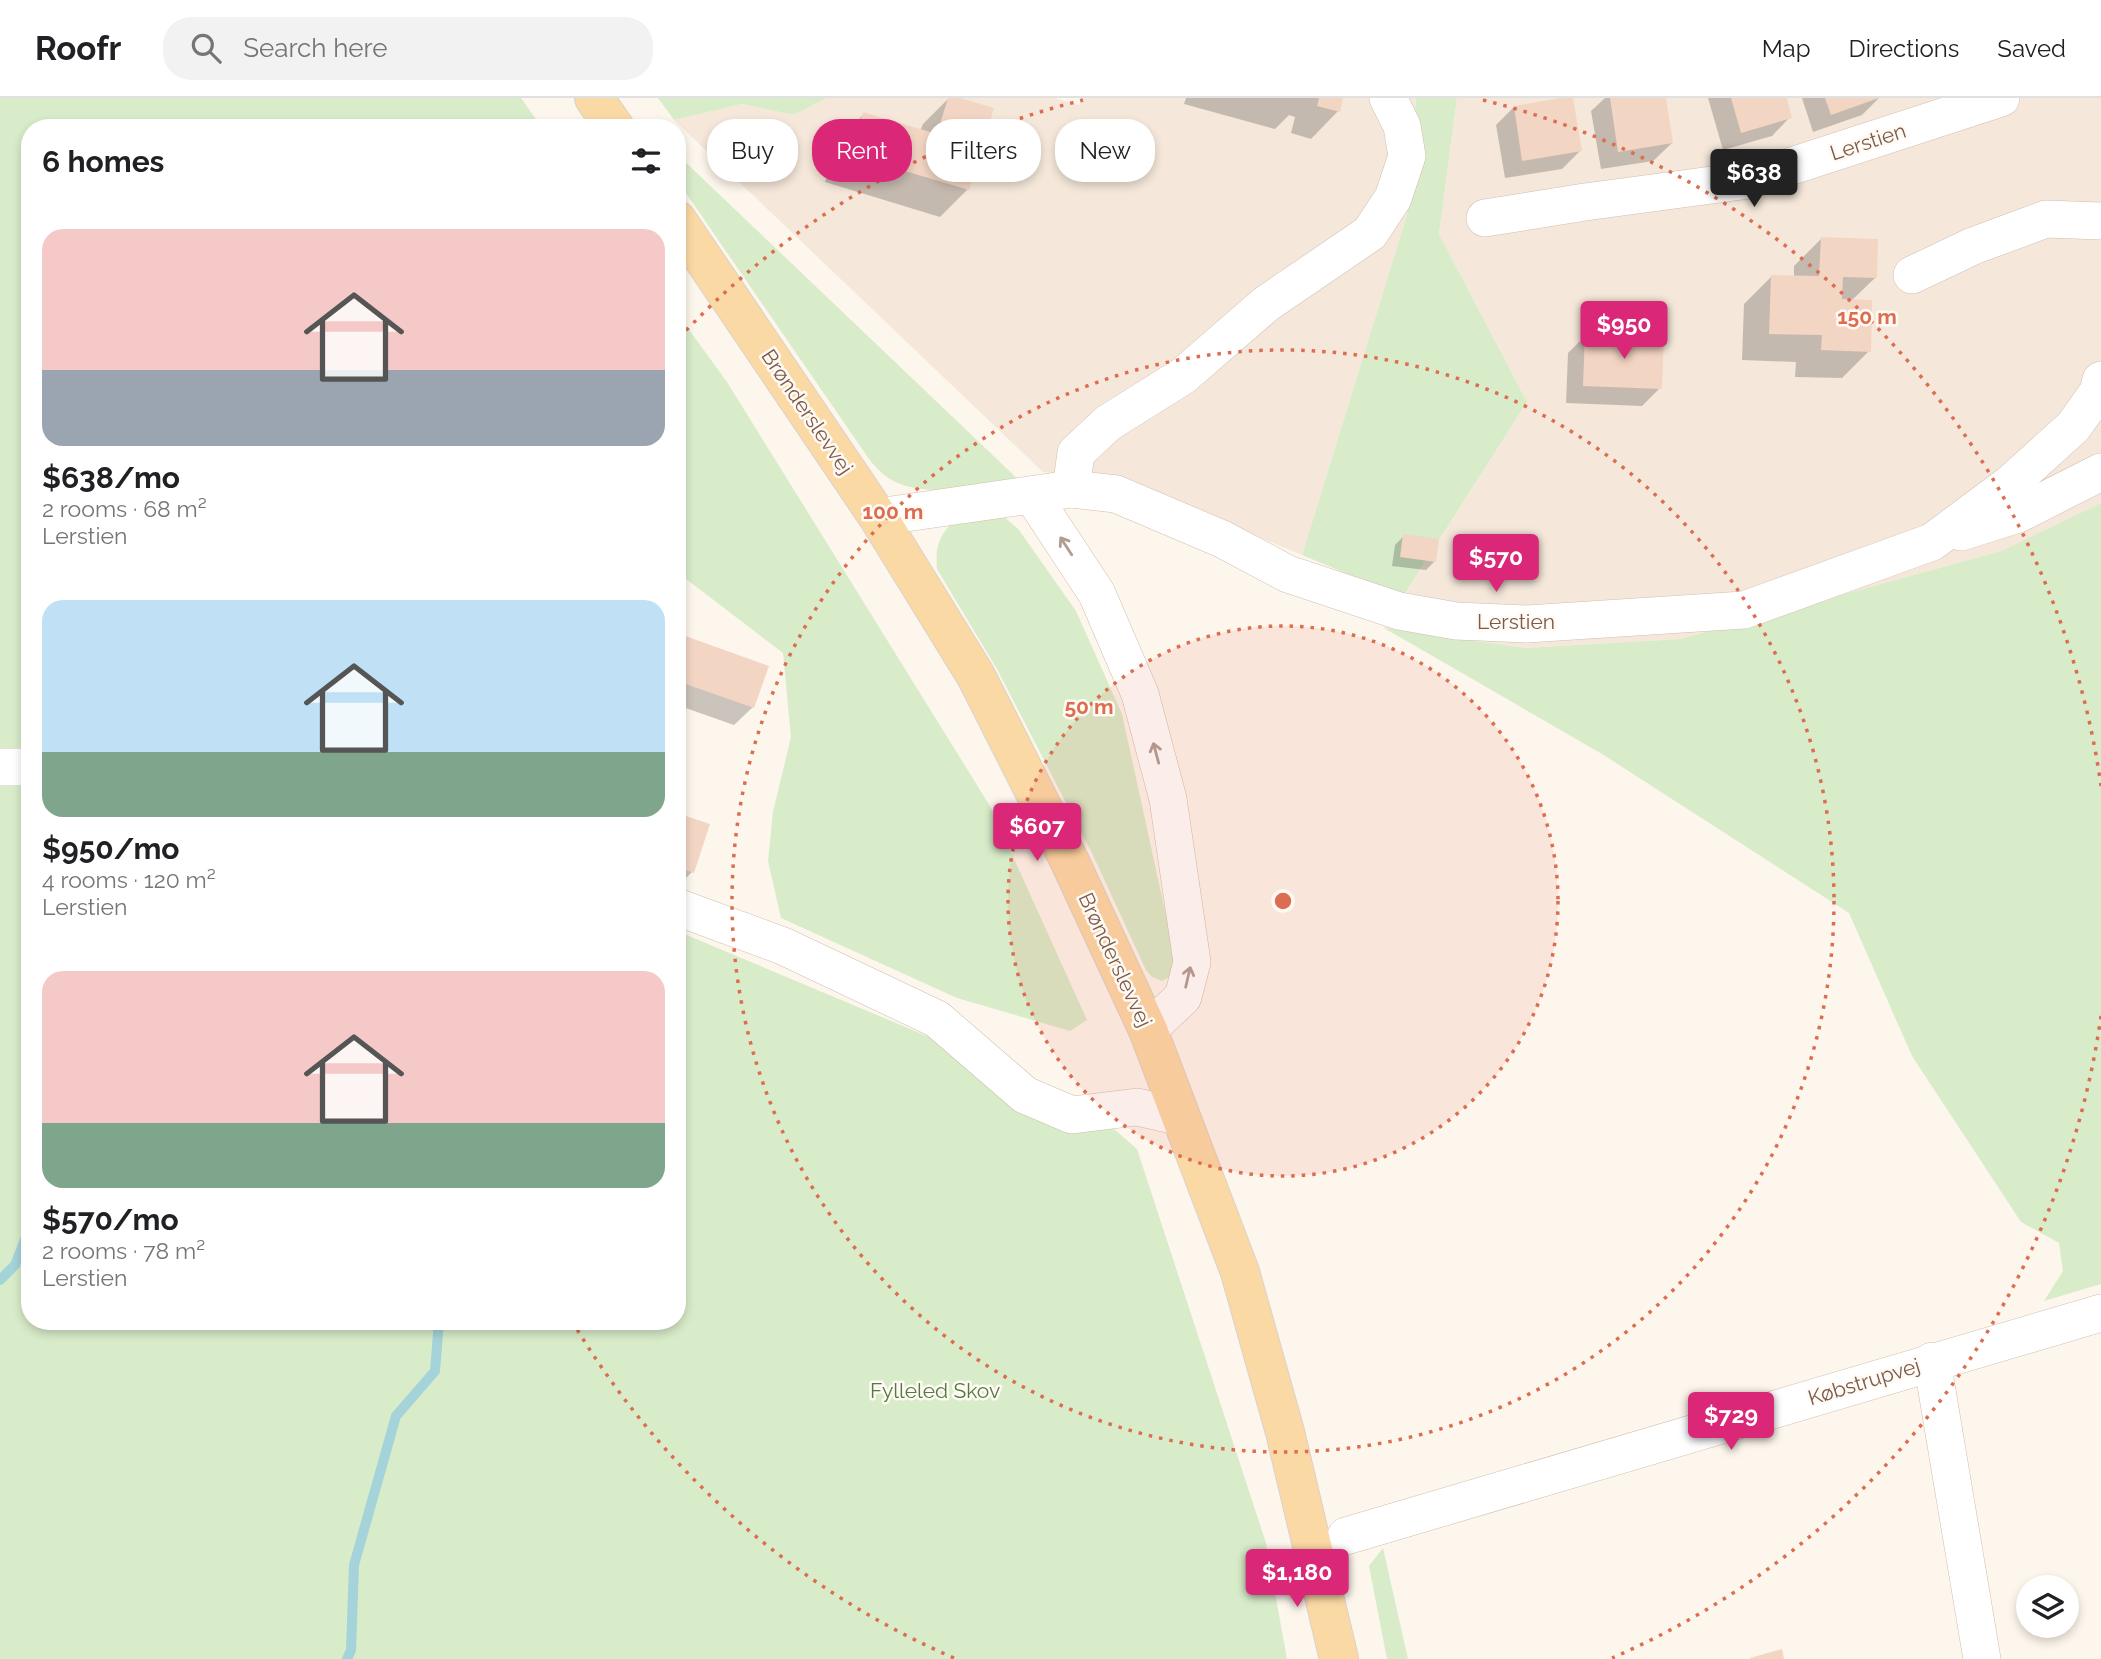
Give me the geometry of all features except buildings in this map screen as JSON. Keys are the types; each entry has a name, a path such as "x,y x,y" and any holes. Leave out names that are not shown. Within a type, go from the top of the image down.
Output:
{"main road":[{"path":"594,98 609,119"},
{"name":"Brønderslevvej","path":"686,233 878,517 976,676 1070,862 1148,1030 1240,1272 1285,1432 1339,1659"}],"street":[{"path":"1072,489 1076,453 1108,423 1183,376 1266,304 1370,233 1393,198 1407,156 1402,126 1388,98"},
{"name":"Lerstien","path":"1485,218 1749,180 2001,98"},
{"path":"1912,275 1973,246 2046,219 2101,221"},
{"name":"Lerstien","path":"878,517 1072,489 1116,494 1222,539 1289,574 1399,611 1456,621 1527,624 1744,610 1931,542 2011,483 2073,427 2098,392 2101,380"},
{"path":"1931,542 2018,513 2101,472"},
{"path":"1032,495 1097,593 1140,694 1168,799 1192,962 1184,997 1148,1030"},
{"path":"0,767 21,767"},
{"path":"686,909 782,946 937,1019 1025,1095 1072,1115 1137,1107 1181,1117"},
{"name":"Købstrupvej","path":"1346,1536 2101,1313"},
{"path":"1932,1361 1982,1659"}],"shaded area":[{"path":"827,98 1054,98 1079,105 1082,98 1416,98 1407,215 1302,555 1122,480 1043,472 739,182 798,182 798,119 707,119 707,151 686,131 686,119 678,119 742,104 794,115"},
{"path":"1457,98 2101,98 2101,503 2001,551 1680,639 1526,648 1384,628 1527,402 1439,234"}],"green space":[{"name":"Fylleled Skov","path":"0,98 521,98 536,119 21,119 21,1330 686,1330 686,935 934,1039 1071,1131 1114,1129 1137,1149 1266,1543 1287,1659 0,1659"},
{"path":"658,98 827,98 794,115 742,104 673,119"},
{"path":"1416,98 1457,98 1439,234 1527,402 1403,597 1302,555 1407,215"},
{"path":"686,163 1023,484 950,490 914,488 884,475 869,459 686,193"},
{"path":"686,325 727,382 990,806 1087,1020 1070,1031 957,998 781,918 768,861 773,812 791,737 783,653 686,579"},
{"path":"2101,503 2101,1284 2044,1301 2063,1271 2059,1243 2021,1222 1912,1056 1849,913 1602,754 1384,628 1526,648 1680,639 2001,551"},
{"path":"1002,515 1019,530 1076,611 1122,714 1177,966 1173,975 1162,981 1152,977 1146,970 1092,853 997,669 937,569 940,540 958,517"},
{"path":"1383,1548 1408,1659 1387,1659 1369,1566"}],"waterway":[{"path":"0,1280 15,1265 21,1250"},
{"path":"347,1659 351,1650 354,1565 396,1416 435,1371 438,1330"}]}
